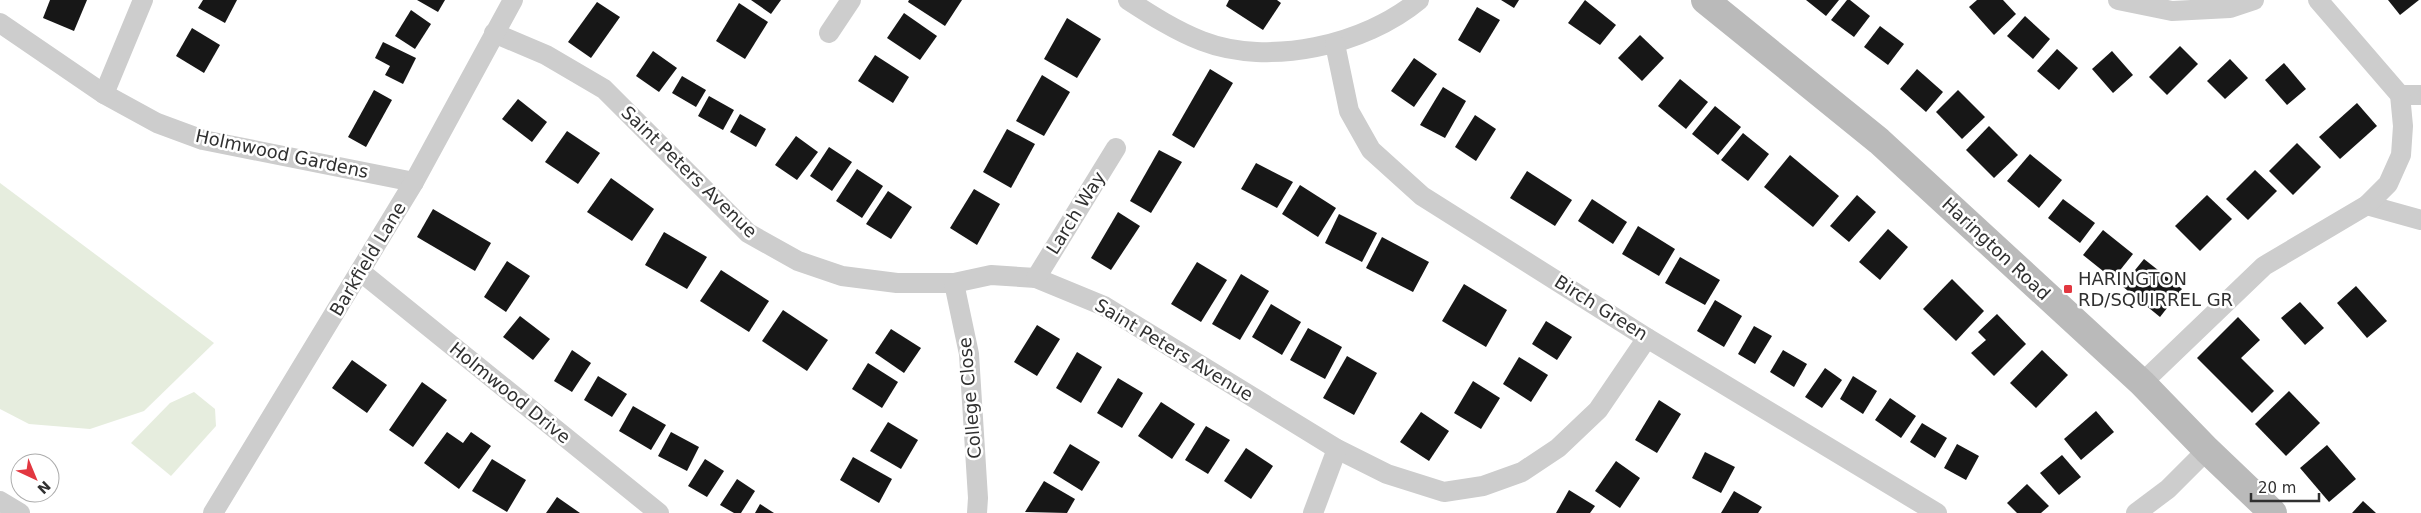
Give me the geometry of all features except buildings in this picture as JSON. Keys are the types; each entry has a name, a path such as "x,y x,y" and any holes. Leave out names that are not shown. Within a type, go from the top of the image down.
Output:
{"street":[{"path":"104,94 143,0"},
{"name":"Barkfield Lane","path":"213,513 414,182 513,0"},
{"path":"829,33 851,0"},
{"path":"1128,0 1152,15 1203,41 1241,50 1286,52 1334,44 1370,30 1410,8 1419,0"},
{"name":"Harington Road","path":"1705,0 1879,141 2142,383 2207,450 2273,513"},
{"path":"2118,0 2172,11 2230,8 2254,0"},
{"path":"2142,383 2264,266 2366,205 2388,184 2401,155 2403,126 2400,95 2318,0"},
{"name":"Holmwood Gardens","path":"0,23 104,94 157,123 203,140 414,182"},
{"name":"Saint Peters Avenue","path":"494,33 546,55 604,89 748,234 798,261 842,276 897,283 954,283 991,275 1036,278 1104,306 1337,449 1387,474 1444,492 1483,486 1522,472 1558,448 1598,410 1647,338"},
{"name":"Birch Green","path":"1334,44 1349,112 1371,150 1422,196 1647,338 1937,513"},
{"path":"2400,95 2421,95"},
{"name":"Larch Way","path":"1036,278 1116,148"},
{"path":"2366,205 2421,220"},
{"name":"Holmwood Drive","path":"361,272 659,513"},
{"name":"College Close","path":"954,283 969,354 978,498 976,513"},
{"path":"1313,513 1337,449"},
{"path":"2136,513 2168,489 2207,450"},
{"path":"0,500 20,513"}],"green space":[{"path":"0,183 214,343 144,411 90,429 29,424 0,409"},
{"path":"194,392 215,409 216,426 171,476 131,443 170,403"}],"place":[{"name":"HARINGTON RD/SQUIRREL GR","path":"2068,289"}]}
